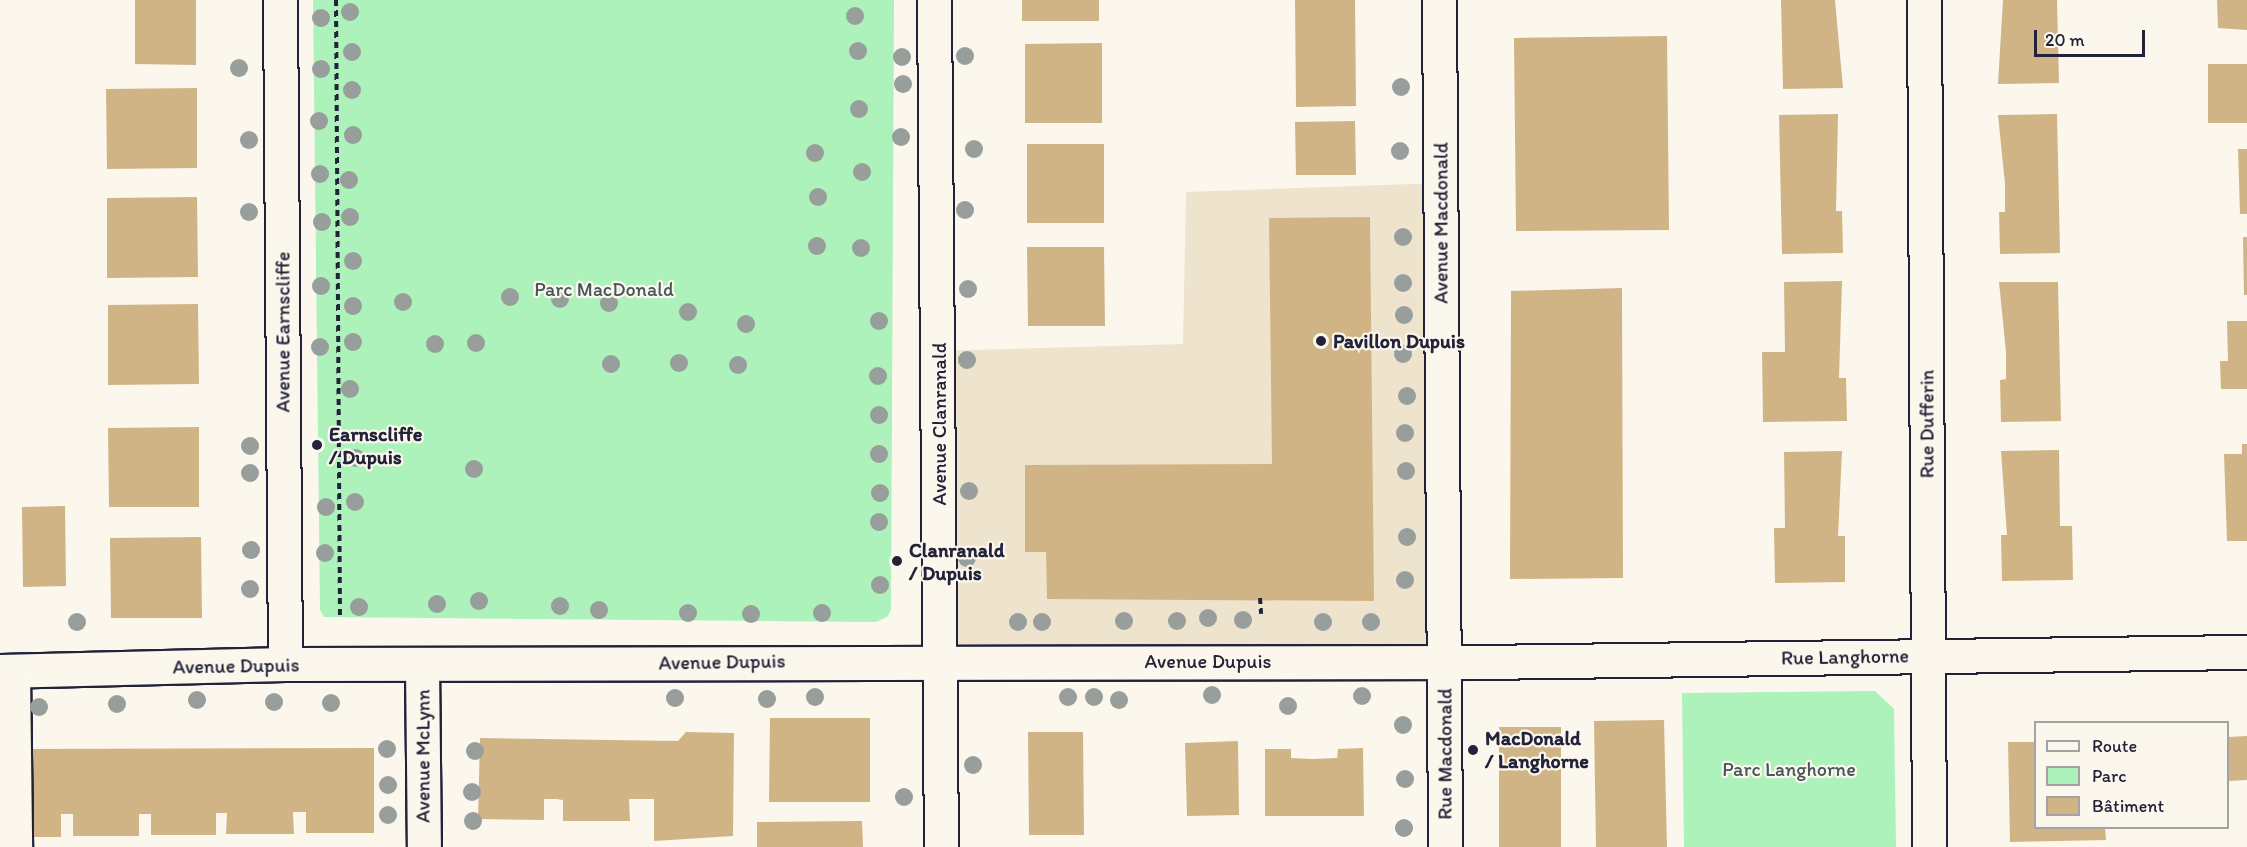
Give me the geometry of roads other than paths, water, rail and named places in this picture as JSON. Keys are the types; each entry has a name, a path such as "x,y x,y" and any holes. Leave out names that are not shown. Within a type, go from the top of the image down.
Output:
{"street":[{"name":"Avenue Earnscliffe","path":"280,0 285,664"},
{"name":"Avenue Clanranald","path":"934,0 941,847"},
{"name":"Avenue Macdonald","path":"1439,0 1444,661"},
{"name":"Rue Dufferin","path":"1924,0 1929,847"},
{"name":"Rue Langhorne","path":"1444,661 2247,652"},
{"name":"Avenue Dupuis","path":"6,671 285,664 422,665 939,660 1444,661"},
{"name":"Rue Macdonald","path":"1444,661 1445,847"},
{"name":"Avenue McLynn","path":"422,665 423,847"},
{"path":"6,671 15,847"}],"place":[{"name":"Pavillon Dupuis","path":"1321,341"},
{"name":"Earnscliffe / Dupuis","path":"317,445"},
{"name":"Clanranald / Dupuis","path":"897,561"},
{"name":"MacDonald / Langhorne","path":"1473,750"}],"park label":[{"name":"Parc MacDonald","path":"604,289"},
{"name":"Parc Langhorne","path":"1789,769"}]}
